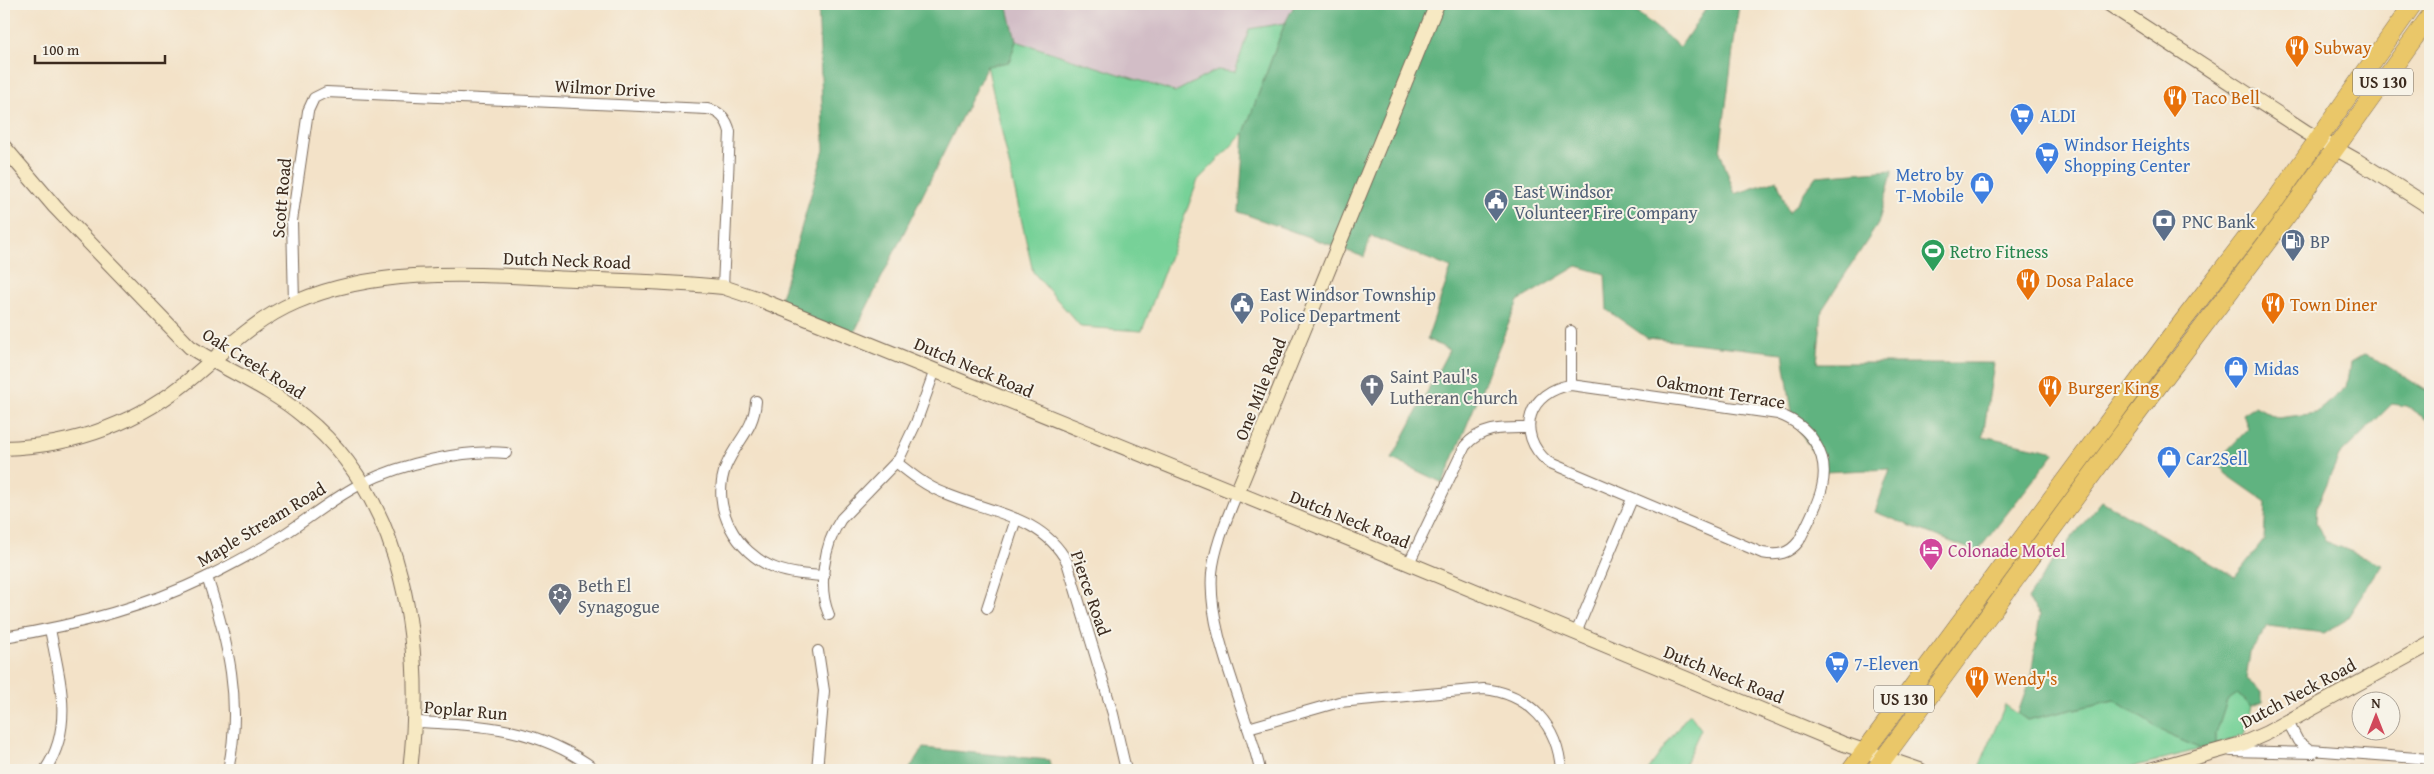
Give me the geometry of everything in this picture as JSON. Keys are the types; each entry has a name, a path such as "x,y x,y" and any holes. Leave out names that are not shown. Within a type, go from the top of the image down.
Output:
{"highway":[{"name":"US 130","path":"1851,770 2170,338 2274,202 2413,4"},
{"name":"US 130","path":"1880,764 2110,450 2286,218 2430,16"},
{"path":"2170,338 2174,351 2174,366"},
{"path":"2106,424 2105,438 2110,450"}],"street":[{"name":"One Mile Road","path":"1260,770 1216,621 1212,592 1215,555 1237,493 1437,4"},
{"path":"2109,4 2318,138 2430,207"},
{"name":"Wilmor Drive","path":"314,98 326,92 712,110 725,118 730,132 723,287"},
{"name":"Scott Road","path":"294,302 292,221 308,111 314,98"},
{"name":"Oak Creek Road","path":"4,147 50,200 190,347 211,361 264,388 305,417 334,446 362,483 386,530 401,579 407,610 414,674 414,722 410,770"},
{"name":"Dutch Neck Road","path":"4,448 68,440 117,425 158,403 250,329 294,302 351,284 409,276 540,278 723,287 935,370 1409,563 1865,751 1880,764 1920,770"},
{"path":"1409,563 1464,446 1470,439 1492,429 1529,428 1530,418 1539,401 1554,389 1571,384 1571,331"},
{"path":"829,615 823,601 824,576 834,528 896,462 904,450 935,370"},
{"name":"Oakmont Terrace","path":"1529,428 1533,445 1548,462 1762,553 1780,554 1794,547 1799,541 1822,486 1823,465 1816,443 1800,424 1778,414 1571,384"},
{"path":"756,401 752,424 734,450 722,479 721,495 727,521 744,548 766,564 792,573 824,576"},
{"name":"Maple Stream Road","path":"4,637 50,629 140,604 207,577 283,535 362,483 388,472 442,459 467,455 506,453"},
{"name":"Pierce Road","path":"896,462 911,475 943,493 1016,518 1048,536 1067,562 1113,714 1126,770"},
{"path":"1576,633 1632,498"},
{"path":"987,608 1016,518"},
{"path":"207,577 220,617 232,668 234,715 228,770"},
{"path":"44,770 57,750 63,719 63,702 50,629"},
{"name":"Dutch Neck Road","path":"2150,770 2250,740 2288,722 2430,644"},
{"path":"817,770 824,691 818,651"},
{"path":"1248,728 1339,702 1484,689 1496,690 1528,704 1546,722 1557,744 1561,770"},
{"name":"Poplar Run","path":"414,722 474,724 513,730 567,751 596,770"},
{"path":"2288,722 2303,746 2322,752"},
{"path":"2218,751 2322,752 2430,760"}],"shaded area":[{"path":"1007,4 1295,4 1285,23 1249,29 1236,72 1217,70 1175,92 1016,41"}],"green space":[{"path":"818,4 1007,4 1016,41 1009,62 987,66 851,339 778,308 824,150"},
{"path":"1295,4 1627,4 1680,47 1709,4 1739,4 1720,152 1735,194 1777,180 1789,213 1816,176 1893,170 1878,224 1822,310 1817,363 1994,363 1983,436 2055,452 1977,552 1875,512 1890,469 1824,472 1793,419 1783,353 1647,338 1607,310 1605,274 1577,266 1518,301 1443,483 1392,459 1449,350 1427,339 1451,268 1371,236 1364,257 1239,212 1244,133 1285,23"},
{"path":"1285,23 1244,133 1198,180 1142,331 1081,327 1033,272 987,65 1009,62 1016,41 1175,92 1217,70 1235,72 1249,29"},
{"path":"2364,355 2378,360 2430,393 2430,422 2406,406 2392,404 2339,456 2317,506 2316,522 2325,541 2382,564 2346,620 2324,633 2268,626 2250,653 2246,679 2262,692 2262,702 2252,706 2237,694 2227,701 2216,734 2216,745 2201,749 2167,734 2114,700 2027,720 2018,713 2031,676 2040,615 2028,599 2054,559 2102,501 2235,577 2264,540 2266,502 2226,474 2217,461 2248,429 2243,414 2255,406 2278,418 2316,413 2346,387 2350,363"},
{"path":"2237,694 2252,706 2245,734 2216,745 2216,734 2227,701"},
{"path":"2114,700 2167,734 2201,749 2121,770 1978,770 2005,705 2027,720"},
{"path":"1689,713 1701,729 1682,770 1648,770"},
{"path":"923,748 1049,760 1051,770 909,770"}],"place":[{"name":"Subway","path":"2297,68"},
{"name":"Taco Bell","path":"2175,118"},
{"name":"ALDI","path":"2022,136"},
{"name":"Windsor Heights Shopping Center","path":"2047,175"},
{"name":"Metro by T-Mobile","path":"1982,205"},
{"name":"East Windsor Volunteer Fire Company","path":"1496,222"},
{"name":"PNC Bank","path":"2164,242"},
{"name":"BP","path":"2293,262"},
{"name":"Retro Fitness","path":"1933,272"},
{"name":"Dosa Palace","path":"2028,301"},
{"name":"East Windsor Township Police Department","path":"1242,325"},
{"name":"Town Diner","path":"2273,325"},
{"name":"Midas","path":"2236,389"},
{"name":"Saint Paul's Lutheran Church","path":"1372,407"},
{"name":"Burger King","path":"2050,408"},
{"name":"Car2Sell","path":"2169,479"},
{"name":"Colonade Motel","path":"1931,571"},
{"name":"Beth El Synagogue","path":"560,616"},
{"name":"7-Eleven","path":"1837,684"},
{"name":"Wendy's","path":"1977,699"}]}
